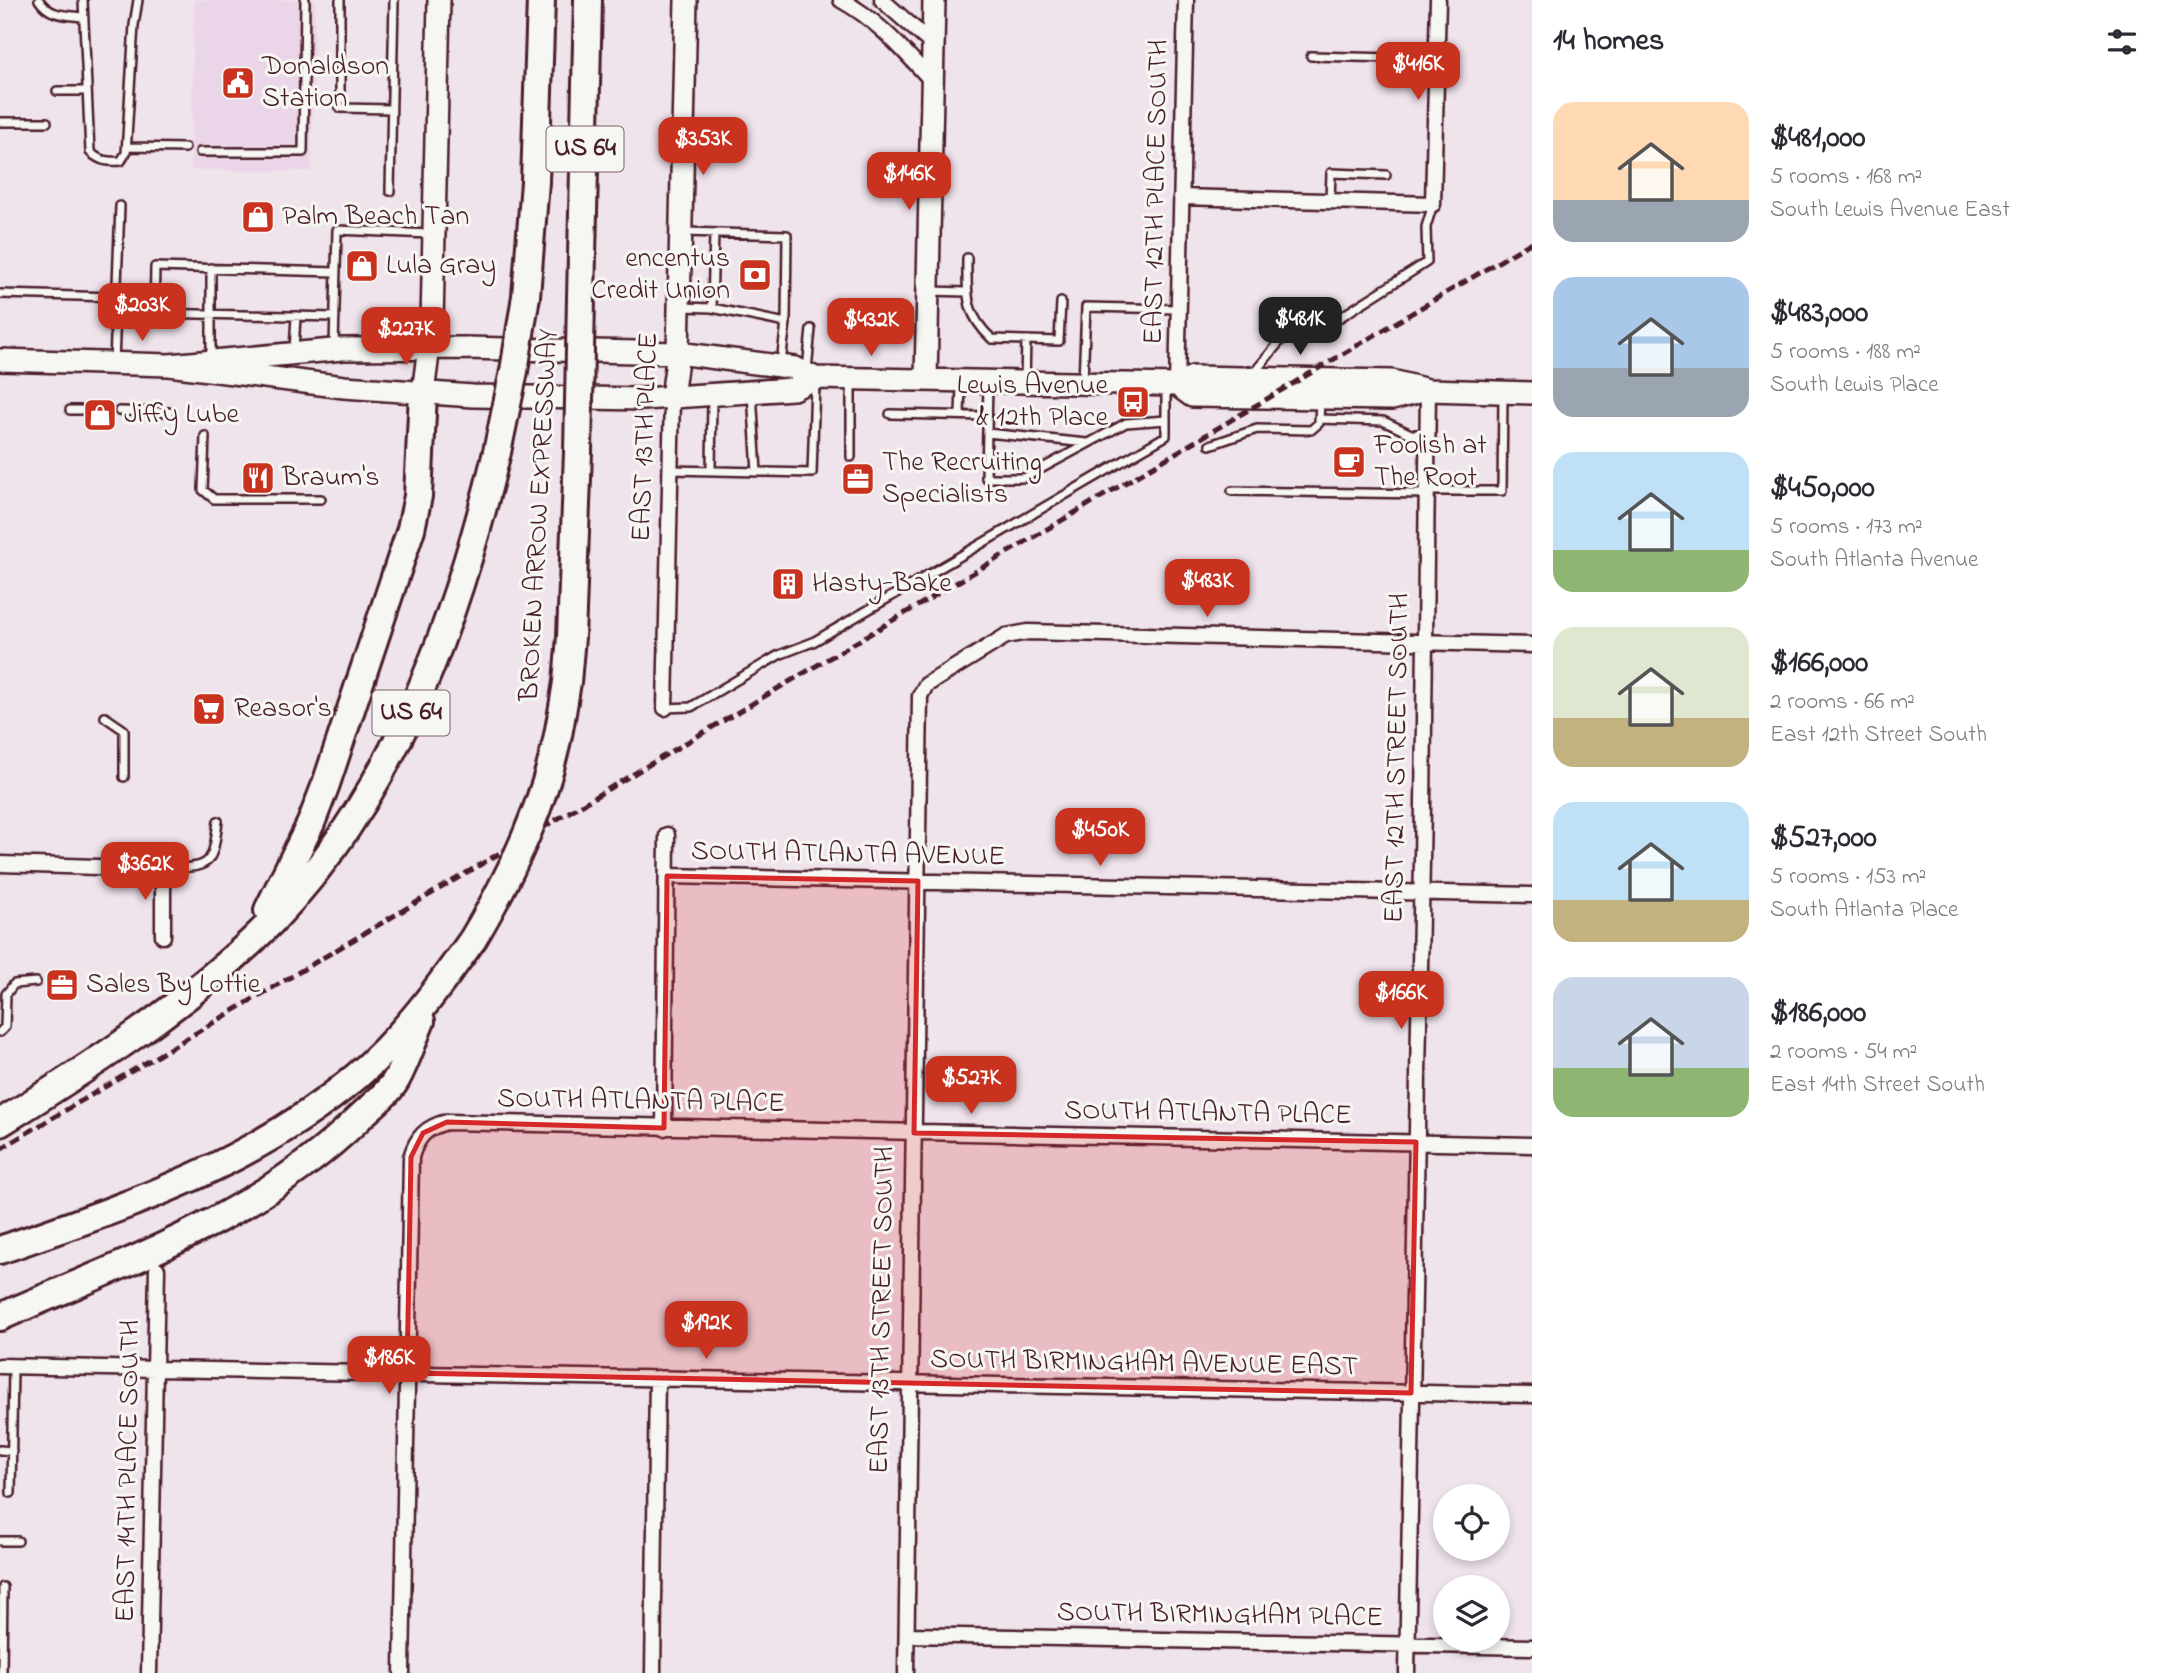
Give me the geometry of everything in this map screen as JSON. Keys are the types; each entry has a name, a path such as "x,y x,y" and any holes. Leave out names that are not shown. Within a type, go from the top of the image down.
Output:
{"highway":[{"name":"BROKEN ARROW EXPRESSWAY","path":"0,1123 166,1014 254,939 328,855 359,811 407,723 464,574 497,452 514,371 526,296 535,182 541,0"},
{"name":"BROKEN ARROW EXPRESSWAY","path":"0,1250 178,1184 228,1162 310,1113 358,1075 430,1000 473,939 502,891 532,822 557,741 567,682 578,452 588,0"},
{"path":"254,939 311,823 411,529 418,496 423,393"},
{"path":"0,1317 208,1225 254,1200 331,1146 395,1082 430,1000"}],"street":[{"path":"423,393 430,347 435,234 439,0"},
{"name":"EAST 13TH PLACE","path":"666,708 672,397 678,353 686,0"},
{"path":"841,0 880,27 932,80"},
{"path":"882,0 933,45"},
{"path":"926,380 934,0"},
{"name":"EAST 12TH PLACE SOUTH","path":"1172,385 1178,309 1186,0"},
{"path":"1181,197 1433,204 1438,0"},
{"path":"169,365 334,350 430,347 678,353 795,368 811,376 851,379 1172,385 1192,377 1250,377 1392,381 1428,390 1532,393"},
{"path":"0,360 169,365 325,385 423,393 630,399 793,389 811,376"},
{"path":"1172,385 1192,396 1319,409 1392,399 1428,390"},
{"name":"EAST 12TH STREET SOUTH","path":"1407,1673 1422,892 1428,390"},
{"name":"EAST 13TH STREET SOUTH","path":"906,1673 920,696 926,685 1006,636 1028,632 1425,643"},
{"path":"1425,643 1532,645"},
{"path":"664,1128 667,835"},
{"path":"0,864 163,869 163,936"},
{"name":"SOUTH ATLANTA AVENUE","path":"667,876 1532,895"},
{"name":"SOUTH ATLANTA PLACE","path":"407,1373 411,1157 415,1143 423,1133 433,1126 447,1122 1532,1145"},
{"name":"EAST 14TH PLACE SOUTH","path":"149,1673 157,1269"},
{"name":"SOUTH BIRMINGHAM AVENUE EAST","path":"6,1367 1532,1395"},
{"path":"402,1673 407,1373"},
{"path":"653,1673 657,1378"},
{"name":"SOUTH BIRMINGHAM PLACE","path":"907,1635 1532,1647"}],"lane":[{"path":"38,0 45,9 54,13 83,18"},
{"path":"83,0 90,152 99,160 121,161 127,147 134,25 138,0"},
{"path":"200,152 303,152 305,0"},
{"path":"340,0 340,108 391,109"},
{"path":"390,191 394,0"},
{"path":"1311,56 1436,60"},
{"path":"57,91 86,91"},
{"path":"0,122 47,122"},
{"path":"127,147 185,148"},
{"path":"1330,201 1331,173 1386,175"},
{"path":"1250,377 1282,339 1314,334 1427,262 1426,227 1433,204"},
{"path":"114,363 120,206"},
{"path":"334,350 337,230 435,234"},
{"path":"681,232 787,235 786,323 780,366"},
{"path":"712,308 714,233"},
{"path":"967,258 967,300 971,313 992,339 1059,341 1061,302"},
{"path":"154,313 155,267 336,272"},
{"path":"211,268 211,361"},
{"path":"928,291 967,292"},
{"path":"0,294 116,298"},
{"path":"679,307 712,308 786,323"},
{"path":"1083,383 1086,307 1178,309"},
{"path":"116,313 335,317"},
{"path":"294,354 296,316"},
{"path":"671,471 812,473 811,329"},
{"path":"1025,382 1026,340"},
{"path":"851,379 851,457"},
{"path":"960,415 961,381"},
{"path":"988,381 986,478 1024,478 1126,423 1166,420"},
{"path":"666,708 691,707 779,655 813,642 1166,436 1172,385"},
{"path":"752,392 757,472"},
{"path":"1231,491 1502,491 1503,392"},
{"path":"711,471 712,395"},
{"path":"1210,445 1257,429 1311,430 1319,423 1319,409 1383,421 1411,434 1427,434"},
{"path":"70,410 82,410"},
{"path":"119,411 169,412"},
{"path":"890,414 987,416"},
{"path":"987,433 1089,443"},
{"path":"205,436 203,490 214,499 321,499"},
{"path":"105,717 124,730 124,777"},
{"path":"163,869 199,867 207,863 215,852 218,821"},
{"path":"0,1032 5,1027 3,993 14,984 36,982"},
{"path":"6,1367 12,1451 11,1493"},
{"path":"0,1450 12,1451"},
{"path":"0,1541 18,1541"},
{"path":"2,1673 3,1587"}],"highlighted area":[{"path":"667,876 918,881 914,1133 1416,1142 1411,1393 407,1373 411,1157 423,1133 447,1122 664,1128"}],"shaded area":[{"path":"194,0 315,0 311,171 191,170"}],"railway":[{"path":"0,1149 1532,242"}],"place":[{"name":"Donaldson Station","path":"238,83"},
{"name":"Palm Beach Tan","path":"258,217"},
{"name":"Lula Gray","path":"362,266"},
{"name":"encentus Credit Union","path":"755,275"},
{"name":"Lewis Avenue & 12th Place","path":"1133,402"},
{"name":"Jiffy Lube","path":"100,415"},
{"name":"Foolish at The Root","path":"1349,462"},
{"name":"Braum's","path":"258,478"},
{"name":"The Recruiting Specialists","path":"858,479"},
{"name":"Hasty-Bake","path":"788,584"},
{"name":"Reasor's","path":"209,709"},
{"name":"Sales By Lottie","path":"62,985"}]}
